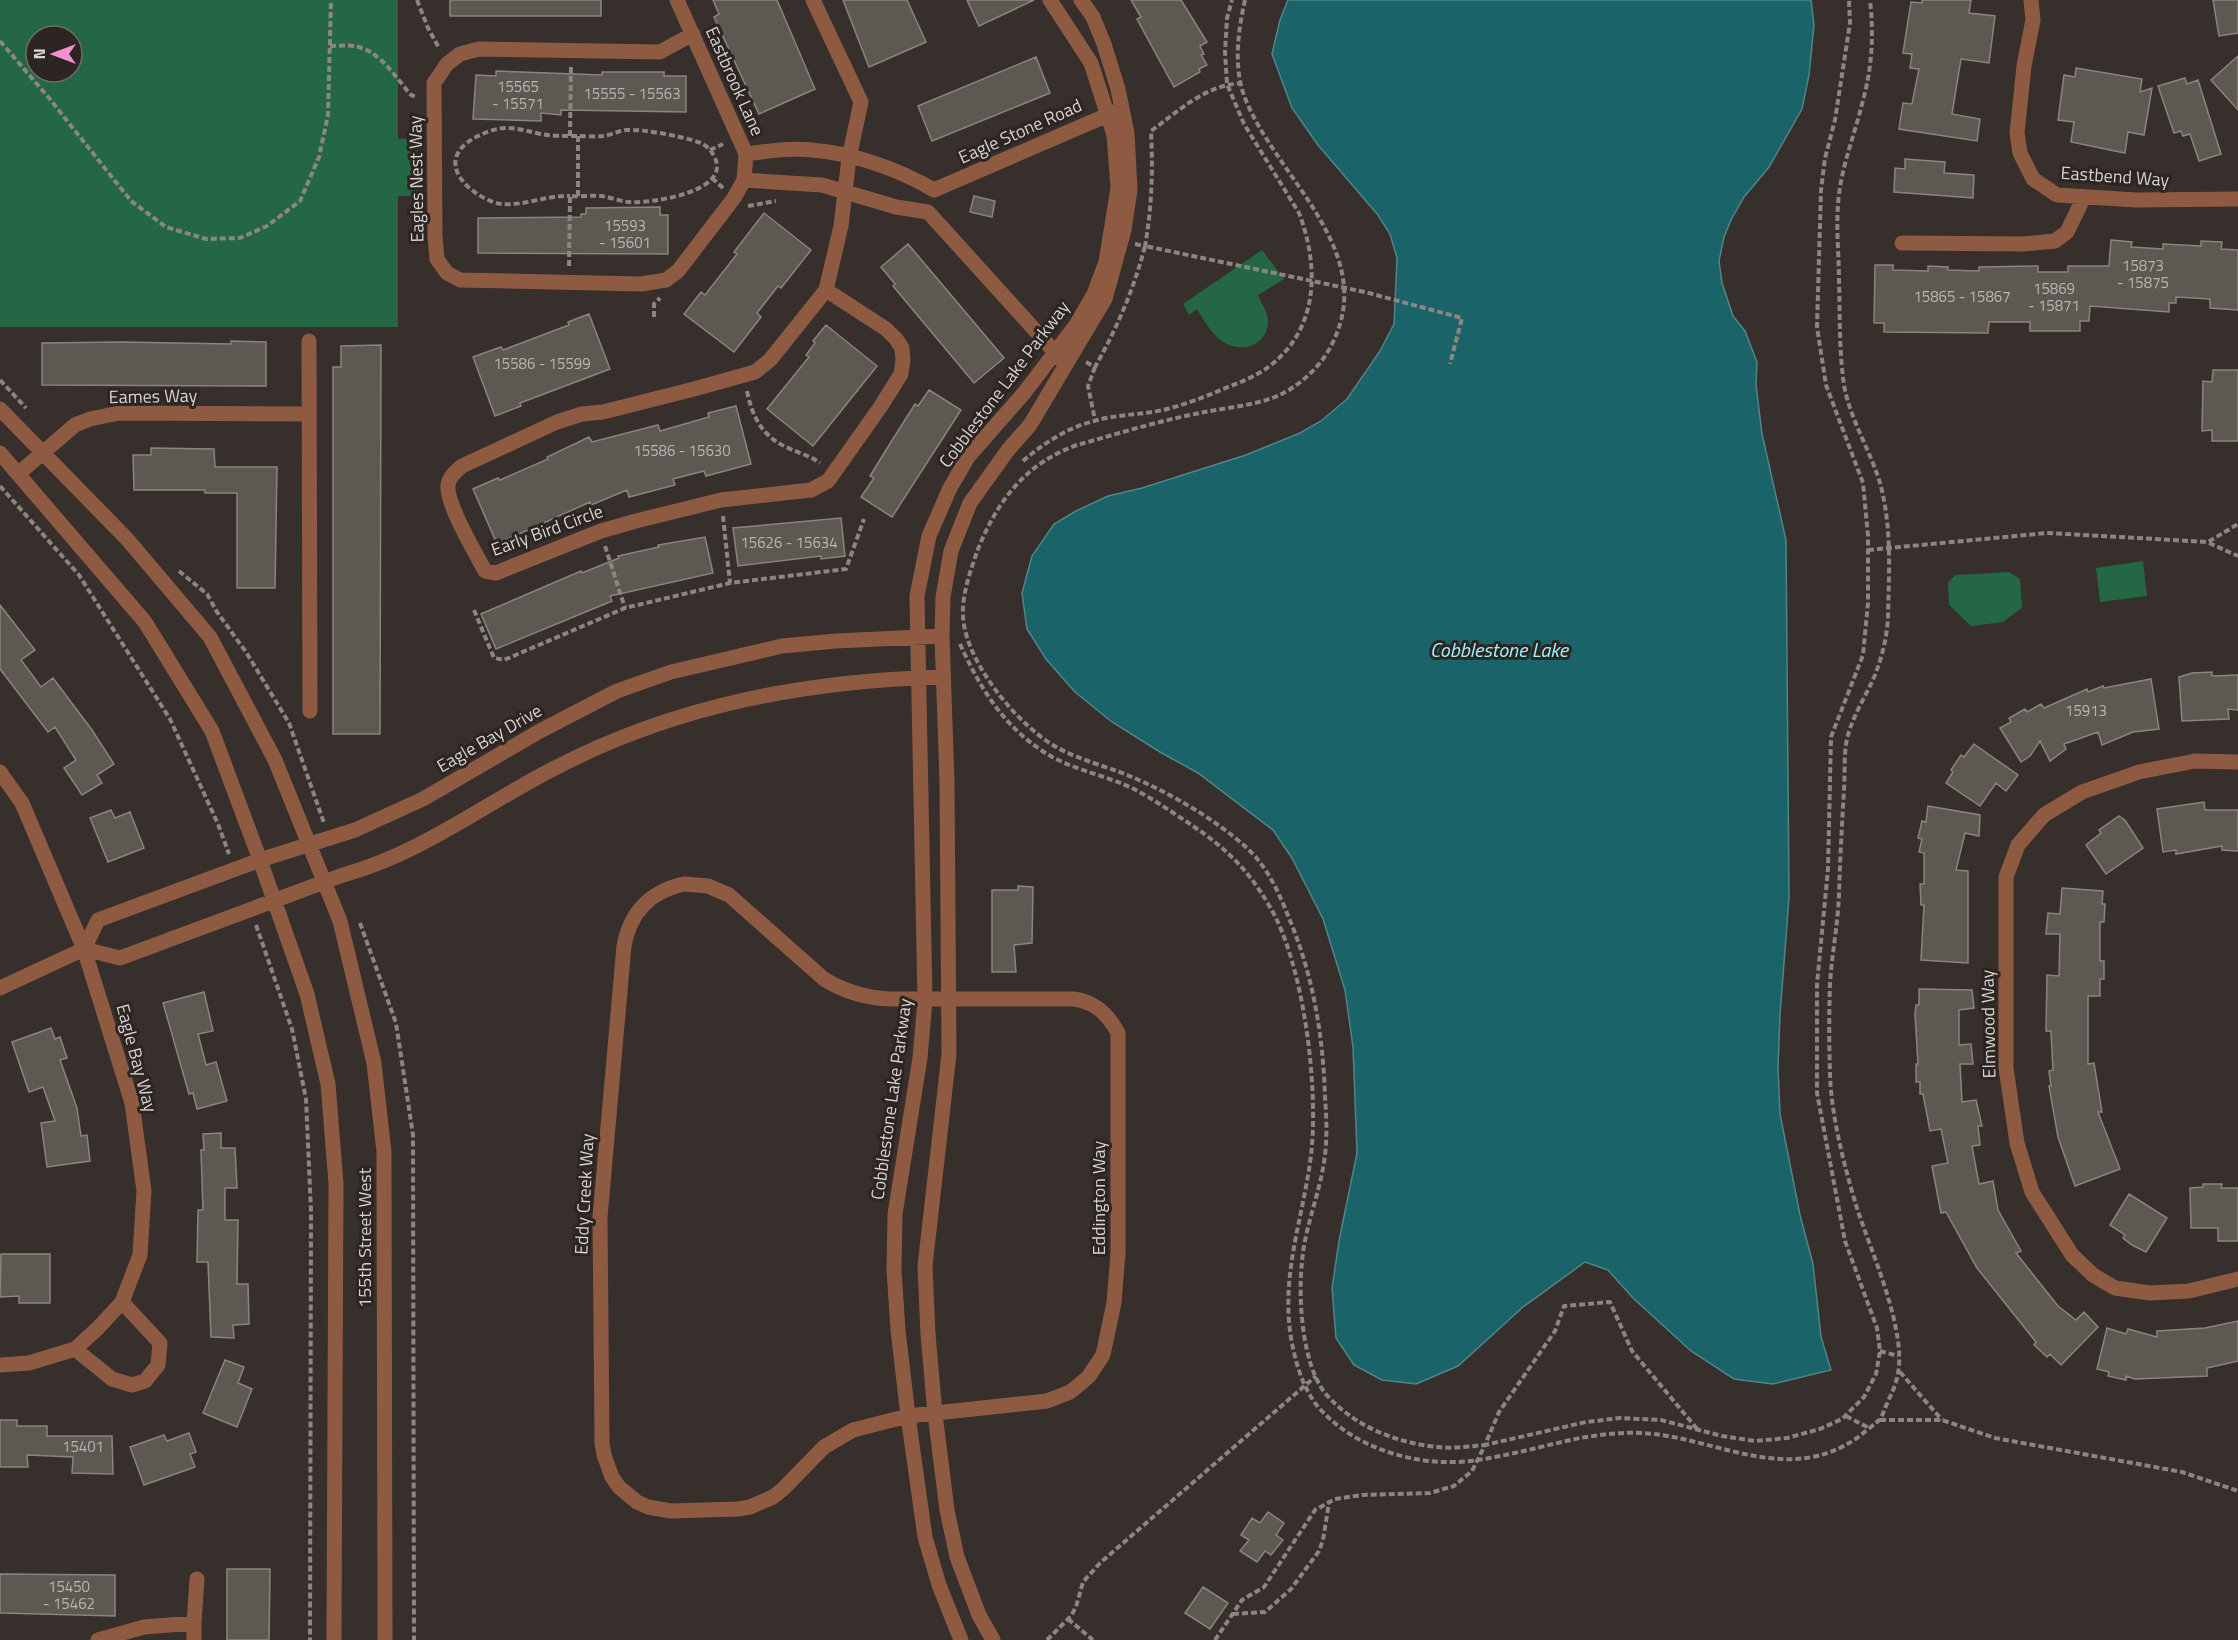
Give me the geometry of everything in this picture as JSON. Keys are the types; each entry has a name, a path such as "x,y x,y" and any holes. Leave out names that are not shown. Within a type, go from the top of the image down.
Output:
{"street":[{"name":"Eastbrook Lane","path":"677,0 746,154 744,180"},
{"name":"Early Bird Circle","path":"813,0 861,102 849,158 841,226 826,290 770,360 755,372 557,422 462,466 453,474 448,484 450,501 485,571 496,573 601,531 684,508 731,499 811,490 828,481 901,374 903,360 902,348 886,329 826,290"},
{"name":"Cobblestone Lake Parkway","path":"993,1640 979,1615 957,1557 947,1510 928,1334 925,1266 949,1054 947,782 942,677 950,637 943,597 951,551 970,502 1008,450 1030,425 1105,299 1124,230 1130,190 1127,133 1091,63 1050,0"},
{"name":"Cobblestone Lake Parkway","path":"961,1640 939,1585 925,1537 898,1330 894,1245 895,1214 915,1091 925,1000 917,596 929,536 950,489 968,457 1076,325 1094,294 1106,262 1118,188 1114,135 1115,112 1104,44 1093,17 1081,0"},
{"name":"Eastbend Way","path":"2031,0 2033,20 2024,66 2018,133 2020,153 2033,179 2057,195 2136,200 2238,200"},
{"name":"Eagles Nest Way","path":"693,34 660,52 480,49 460,54 447,64 434,83 437,259 447,273 460,280 641,284 666,280 678,271 699,245 734,198 744,180"},
{"name":"Eagle Stone Road","path":"934,190 1115,112"},
{"path":"746,154 777,150 812,150 893,169 934,190 928,212"},
{"path":"744,180 822,185 896,207 928,212 1066,365"},
{"path":"1902,243 2024,244 2055,241 2067,232 2084,196"},
{"path":"309,341 310,711"},
{"name":"155th Street West","path":"0,409 127,539 210,637 275,760 340,921 371,1051 384,1152 385,1640"},
{"name":"Eames Way","path":"18,474 75,425 90,419 119,413 308,414"},
{"name":"155th Street West","path":"0,453 145,622 212,731 307,994 328,1084 336,1183 334,1640"},
{"name":"Cobblestone Lake Parkway","path":"950,489 970,502"},
{"name":"Eagle Bay Drive","path":"84,949 98,920 260,860 355,830 423,800 540,731 617,691 650,679 782,646 836,641 950,637"},
{"path":"0,988 84,949 120,958 368,868 435,837 553,769 626,736 688,713 796,689 942,677"},
{"name":"Elmwood Way","path":"2238,762 2195,761 2139,772 2082,792 2044,815 2018,845 2006,877 2006,1068 2017,1143 2032,1192 2072,1255 2093,1275 2115,1288 2150,1293 2189,1291 2238,1279"},
{"name":"Eagle Bay Way","path":"0,772 22,802 84,949 132,1102 144,1191 140,1255 122,1302 75,1349 29,1363 0,1365"},
{"name":"Eddy Creek Way","path":"935,1414 908,1416 868,1425 838,1437 824,1447 773,1497 750,1507 671,1511 648,1507 637,1502 619,1487 612,1477 604,1455 600,1216 624,946 626,935 636,914 652,897 684,884 719,889 738,902 813,970 836,986 876,999 950,1000"},
{"name":"Eddington Way","path":"935,1414 1047,1401 1070,1392 1080,1384 1096,1366 1107,1343 1114,1303 1118,1253 1118,1033 1110,1018 1090,1003 1074,999 950,1000"},
{"path":"75,1349 112,1379 132,1385 145,1381 158,1365 160,1343 122,1302"},
{"path":"194,1640 197,1579"},
{"path":"98,1640 144,1627 194,1623"}],"path":[{"path":"0,41 49,98 131,201 166,227 206,239 240,238 267,226 300,201 319,157 328,115 331,0"},
{"path":"417,0 428,28 441,50"},
{"path":"1017,469 1043,445 1070,429 1095,420 1167,409 1200,399 1262,372 1280,357 1300,328 1309,309 1313,266 1309,243 1299,213 1244,124 1227,84 1227,18 1232,0"},
{"path":"1245,0 1240,23 1238,57 1245,99 1271,148 1334,243 1342,268 1344,288 1340,327 1329,350 1296,386 1262,401 1198,413 1077,445 1058,452 1039,463 1022,479 988,524 974,561 964,599 963,618 970,644 991,683 1014,713 1032,730 1059,749 1156,787 1245,846 1258,859 1270,878 1284,905 1307,966 1318,1022 1324,1081 1327,1137 1325,1159 1320,1188 1304,1247 1300,1286 1308,1354 1323,1391 1353,1419 1382,1434 1438,1447 1485,1445 1586,1422 1620,1418 1661,1420 1722,1437 1771,1441 1820,1429 1846,1416 1859,1404 1871,1385 1880,1352 1877,1328 1845,1242 1817,1093 1817,984 1828,870 1831,737 1863,656 1868,603 1868,550 1863,483 1826,385 1817,327 1821,190 1825,158 1835,120 1850,23 1849,0"},
{"path":"950,637 1000,714 1017,731 1042,751 1057,759 1145,794 1214,838 1250,876 1280,925 1289,952 1305,1024 1311,1086 1312,1151 1291,1259 1288,1302 1290,1338 1304,1384 1319,1408 1335,1423 1354,1437 1376,1448 1430,1461 1476,1461 1603,1434 1646,1433 1687,1440 1742,1455 1771,1459 1819,1455 1852,1442 1880,1420 1900,1372 1895,1321 1854,1198 1836,1121 1830,1080 1830,987 1839,905 1847,737 1878,670 1888,630 1887,516 1879,481 1850,407 1844,383 1840,322 1838,202 1847,155 1863,102 1872,59 1873,21 1870,0"},
{"path":"330,46 356,46 372,53 385,63 411,95 423,100"},
{"path":"570,136 571,60"},
{"path":"1150,130 1202,93 1227,84 1241,82"},
{"path":"500,128 519,128 542,135 578,136 604,136 625,130 643,131 699,142 710,150 716,159 716,173 704,187 694,192 629,202 599,195 578,197 554,195 502,204 488,200 474,192 456,171 455,161 458,153 469,141 500,128"},
{"path":"578,136 578,197"},
{"path":"710,150 740,138"},
{"path":"569,282 570,196"},
{"path":"1095,420 1088,386 1132,293 1145,246 1344,288 1462,318 1450,364"},
{"path":"1082,358 1095,367"},
{"path":"743,376 749,403 765,434 786,448 809,455 833,475"},
{"path":"0,486 79,575 170,719 220,827 235,869"},
{"path":"723,512 730,583"},
{"path":"474,610 494,658 504,660 625,608 730,583 846,569 864,519"},
{"path":"2208,542 2238,524"},
{"path":"1868,550 2048,533 2208,542 2238,556"},
{"path":"604,542 625,608"},
{"path":"251,910 292,1029 306,1099 311,1211 310,1640"},
{"path":"356,913 396,1023 412,1135 414,1640"},
{"path":"1215,1640 1242,1600 1264,1587 1316,1510 1329,1502 1362,1495 1430,1493 1454,1486 1472,1471 1499,1412 1555,1331 1564,1306 1610,1302 1632,1352 1698,1430"},
{"path":"1880,1352 1898,1356"},
{"path":"1900,1372 1942,1420"},
{"path":"1047,1640 1068,1619 1076,1607 1083,1582 1100,1563 1304,1384 1316,1376"},
{"path":"1846,1416 1869,1428"},
{"path":"1880,1420 1942,1420 1995,1438 2182,1472 2238,1491"},
{"path":"1233,1614 1265,1612 1292,1589 1319,1551 1329,1502"},
{"path":"1068,1619 1093,1640"}],"green space":[{"path":"0,0 398,0 398,139 417,139 418,196 398,196 398,327 0,327"},
{"path":"1262,250 1284,279 1258,295 1268,318 1267,329 1255,344 1241,347 1227,344 1210,329 1197,309 1189,315 1183,304"},
{"path":"2143,561 2147,596 2100,602 2096,568"},
{"path":"2009,572 2020,579 2022,608 2003,622 1971,626 1949,605 1948,583 1955,575"}],"water":[{"name":"Cobblestone Lake","path":"1288,0 1811,0 1814,25 1809,75 1802,109 1769,167 1744,197 1731,220 1724,237 1719,261 1722,283 1733,316 1745,331 1757,362 1756,385 1762,434 1786,540 1789,898 1780,1015 1778,1068 1780,1114 1800,1215 1813,1264 1821,1337 1831,1370 1773,1384 1734,1379 1691,1351 1633,1298 1608,1270 1585,1262 1523,1307 1458,1366 1416,1384 1382,1380 1354,1365 1336,1338 1332,1288 1357,1153 1353,1047 1345,990 1323,919 1292,858 1273,830 1198,773 1112,722 1075,692 1046,659 1027,629 1022,593 1032,556 1054,524 1108,496 1142,488 1246,455 1300,433 1321,421 1347,399 1380,351 1394,324 1397,258 1390,234 1378,215 1318,145 1292,108 1272,54 1280,20"}],"building":[{"path":"450,0 601,0 601,16 450,16"},
{"path":"713,0 777,0 815,89 759,114 714,17 719,14"},
{"path":"843,0 907,0 926,42 869,67"},
{"path":"967,0 1034,0 979,26"},
{"path":"1131,0 1181,0 1207,42 1200,46 1204,54 1201,55 1207,65 1199,69 1200,72 1174,87 1137,19 1141,17"},
{"path":"1922,0 1971,0 1969,13 1995,16 1989,63 1961,59 1952,114 1980,119 1977,141 1899,129 1903,103 1912,104 1919,69 1910,68 1912,54 1903,53 1911,2 1922,3"},
{"path":"2213,0 2238,0 2238,33 2219,36"},
{"path":"2238,56 2238,110 2211,80"},
{"path":"1036,57 1050,93 932,141 918,106"},
{"path":"2076,68 2142,79 2140,92 2152,88 2144,135 2128,132 2125,153 2071,142 2074,122 2058,120 2064,75 2075,77"},
{"path":"496,71 602,75 602,72 664,72 664,76 686,76 686,112 561,110 561,115 541,113 541,121 473,119 476,75 496,76"},
{"path":"2185,78 2187,84 2198,80 2221,154 2199,161 2190,134 2183,136 2181,131 2174,133 2158,86"},
{"path":"1905,159 1945,162 1944,173 1974,175 1973,198 1894,192 1895,168 1905,169"},
{"path":"974,196 995,201 992,217 970,212"},
{"path":"660,207 660,215 668,215 668,254 478,253 478,218 581,217 581,214 586,214 586,208"},
{"path":"764,213 811,250 781,288 778,286 757,313 761,317 734,352 684,314 701,292 705,295 737,254 734,252"},
{"path":"2111,240 2132,242 2131,247 2163,249 2163,244 2201,246 2201,241 2222,242 2221,249 2238,250 2238,310 2210,308 2210,299 2176,297 2176,303 2169,303 2169,312 2090,306 2089,321 2080,321 2080,331 2030,331 2030,322 1989,322 1988,333 1884,332 1884,323 1874,323 1875,265 1893,265 1893,270 1928,271 1928,266 1948,267 1948,270 1979,271 1979,267 2038,266 2038,272 2068,272 2068,266 2109,266"},
{"path":"908,244 1004,358 974,383 893,286 895,284 881,267"},
{"path":"589,314 610,369 520,403 521,406 495,416 473,357 501,347 503,350 569,325 568,322"},
{"path":"826,325 877,366 813,446 767,409 809,357 806,355 815,343 813,341"},
{"path":"231,341 266,342 266,386 42,385 42,343 231,344"},
{"path":"381,345 380,734 333,734 333,367 341,367 341,346"},
{"path":"2213,370 2238,370 2238,441 2212,441 2212,430 2202,431 2203,381 2212,382"},
{"path":"929,390 961,410 892,517 861,497 874,478 870,476 915,404 918,406"},
{"path":"736,406 751,464 706,476 704,471 673,479 675,485 629,497 627,490 591,505 590,502 497,544 473,489 548,459 547,457 589,437 592,442 658,425 660,431 709,417 708,413"},
{"path":"151,448 214,449 215,467 277,467 275,588 237,588 237,493 205,493 205,490 134,490 133,455 151,455"},
{"path":"841,518 845,556 821,559 821,556 738,566 733,528"},
{"path":"705,537 713,573 610,596 612,601 496,649 481,614 581,571 582,573 619,558 618,556 659,547 658,545"},
{"path":"0,605 35,650 21,660 41,687 53,678 114,764 97,775 102,783 82,795 64,768 76,760 55,727 48,732 0,669"},
{"path":"2212,672 2212,676 2238,675 2238,710 2228,709 2229,719 2182,721 2179,677 2192,673"},
{"path":"2151,679 2159,729 2133,732 2102,745 2098,732 2064,744 2066,749 2050,761 2040,741 2030,756 2021,762 2000,728 2011,722 2009,718 2025,709 2027,712 2041,704 2044,708 2087,689 2088,692 2103,686 2104,688"},
{"path":"1974,744 2018,775 2006,791 1996,783 1980,806 1946,783 1961,755 1964,757"},
{"path":"2204,802 2205,810 2238,810 2238,851 2222,850 2222,846 2176,854 2176,850 2163,852 2157,809"},
{"path":"1928,806 1980,815 1979,836 1965,833 1956,870 1968,871 1968,963 1921,960 1924,905 1921,905 1920,884 1924,884 1924,853 1919,852 1922,839 1918,838 1922,821 1926,822"},
{"path":"111,810 115,818 130,812 144,848 108,862 90,818"},
{"path":"2119,816 2125,820 2143,848 2106,874 2086,845 2101,833 2099,830"},
{"path":"1018,886 1033,887 1032,943 1014,945 1016,972 992,972 992,890 1018,890"},
{"path":"2062,888 2103,891 2102,904 2105,904 2104,922 2100,922 2100,961 2104,961 2104,979 2100,979 2100,996 2088,996 2088,1064 2094,1063 2102,1112 2098,1112 2120,1169 2075,1186 2058,1137 2049,1086 2051,1086 2049,1071 2053,1070 2051,1031 2046,1031 2047,975 2059,976 2060,934 2046,934 2048,913 2060,914"},
{"path":"1919,989 1972,990 1974,1008 1959,1010 1959,1045 1971,1044 1973,1064 1960,1064 1962,1102 1976,1100 1982,1126 1978,1126 1980,1145 1972,1146 1979,1184 1993,1181 1998,1210 2021,1251 2016,1253 2058,1306 2076,1320 2084,1312 2098,1327 2061,1365 2050,1354 2047,1357 2034,1345 2036,1342 1977,1268 1946,1212 1941,1213 1932,1166 1948,1163 1941,1129 1930,1131 1923,1094 1920,1094 1920,1082 1916,1082 1916,1064 1918,1064 1915,1014 1916,1005 1919,1005"},
{"path":"204,992 213,1031 198,1034 206,1065 216,1062 227,1101 197,1109 193,1093 189,1094 163,1003"},
{"path":"51,1028 55,1039 60,1037 67,1058 60,1060 77,1108 81,1136 87,1135 90,1161 47,1167 41,1123 55,1121 43,1087 29,1092 12,1042"},
{"path":"221,1133 221,1148 235,1148 237,1188 225,1188 225,1220 238,1220 237,1284 248,1284 249,1324 233,1325 234,1338 211,1337 208,1262 197,1262 198,1210 203,1210 201,1150 204,1150 203,1134"},
{"path":"2203,1184 2222,1184 2221,1188 2238,1188 2238,1241 2218,1241 2218,1228 2191,1228 2190,1188 2203,1187"},
{"path":"2129,1194 2167,1218 2146,1252 2132,1245 2123,1238 2125,1235 2110,1225"},
{"path":"1,1254 50,1254 50,1303 19,1303 19,1296 0,1297"},
{"path":"2238,1321 2238,1361 2207,1368 2207,1376 2135,1379 2126,1376 2126,1380 2108,1376 2109,1372 2097,1369 2107,1328 2126,1334 2128,1329 2157,1337 2157,1331 2205,1328"},
{"path":"225,1360 244,1367 238,1383 252,1389 237,1427 203,1413"},
{"path":"0,1420 17,1420 17,1426 47,1426 47,1436 112,1436 113,1474 72,1473 73,1457 27,1455 28,1467 0,1467"},
{"path":"189,1433 196,1452 190,1454 195,1467 144,1485 130,1447 164,1435 167,1441"},
{"path":"1268,1512 1284,1523 1276,1535 1283,1540 1271,1555 1265,1551 1257,1562 1240,1551 1249,1540 1241,1535 1252,1518 1260,1523"},
{"path":"227,1569 270,1569 269,1640 227,1640"},
{"path":"0,1574 115,1575 115,1616 0,1613"},
{"path":"1203,1587 1228,1603 1210,1629 1185,1613"}]}
